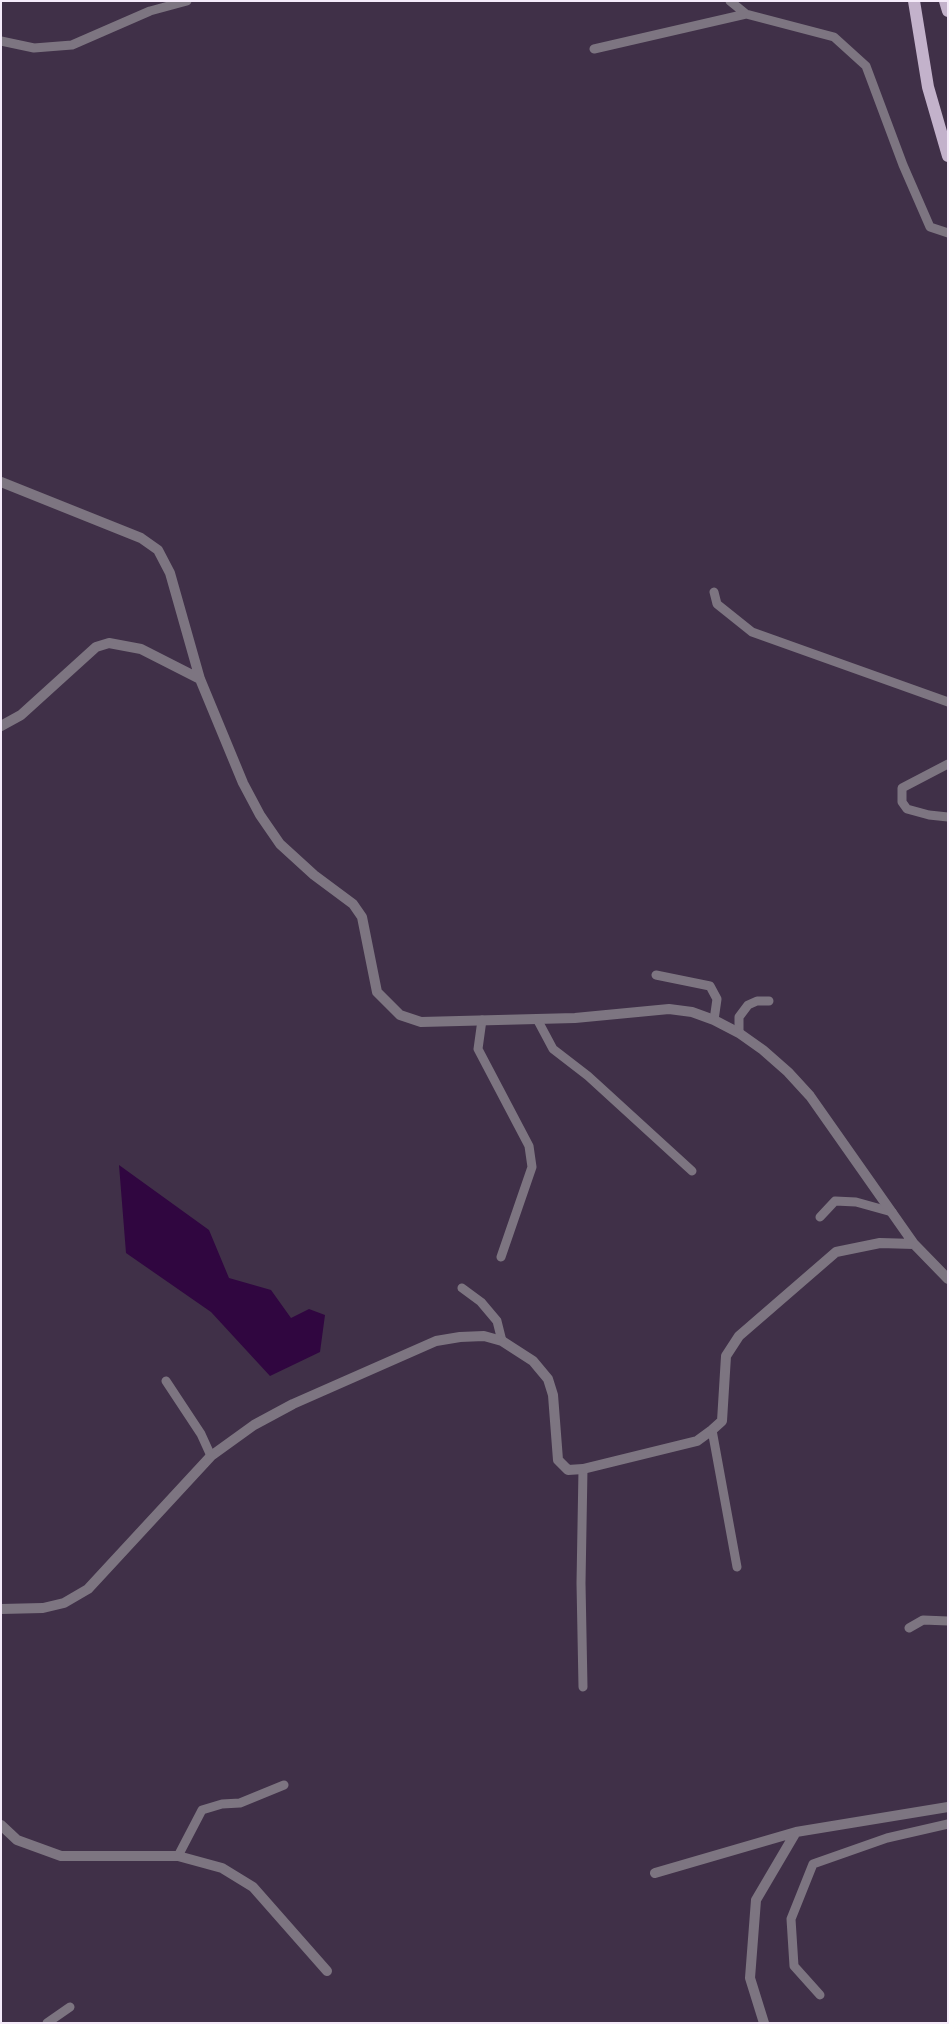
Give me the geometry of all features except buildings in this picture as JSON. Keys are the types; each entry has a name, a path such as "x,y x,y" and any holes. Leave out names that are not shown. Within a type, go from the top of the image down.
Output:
{"main road":[{"path":"914,1 928,87 948,156"},
{"path":"945,1 948,11"},
{"path":"938,125 948,141"}],"street":[{"path":"1,482 140,538 158,550 170,573 200,679 243,783 260,815 280,844 314,876 353,904 362,917 377,992 400,1015 421,1022 575,1018 668,1009 692,1012 714,1020 739,1033 782,1066 810,1096 914,1244 948,1278"},
{"path":"1,726 21,715 96,647 109,643 141,649 200,679"},
{"path":"1,1609 43,1608 64,1603 88,1589 211,1456 254,1425 293,1404 436,1341 484,1336 502,1341 533,1361 548,1379 553,1395 558,1460 568,1470 583,1469 697,1440 722,1421 726,1356 739,1336 836,1252 880,1243 914,1244"},
{"path":"655,1873 796,1832 948,1807"},
{"path":"1,1825 17,1840 61,1856 178,1856 222,1868 254,1887 327,1971"},
{"path":"764,2023 750,1978 756,1900 796,1832"}],"lane":[{"path":"1,41 34,48 72,45 150,11 187,1"},
{"path":"730,1 746,14 834,37 866,66 903,165 930,227 948,233"},
{"path":"594,49 746,14"},
{"path":"714,592 717,604 752,632 948,702"},
{"path":"948,764 902,788 902,802 907,808 929,815 948,817"},
{"path":"656,975 710,986 717,998 714,1020"},
{"path":"739,1033 740,1017 748,1006 757,1001 769,1001"},
{"path":"537,1019 553,1048 588,1076 692,1171"},
{"path":"482,1020 478,1049 530,1146 532,1167 501,1257"},
{"path":"820,1217 835,1201 856,1202 892,1212"},
{"path":"462,1288 481,1302 497,1321 502,1341"},
{"path":"166,1381 201,1434 211,1456"},
{"path":"712,1430 736,1567"},
{"path":"583,1469 581,1583 583,1687"},
{"path":"909,1628 923,1620 948,1621"},
{"path":"178,1856 202,1810 222,1804 240,1803 284,1786"},
{"path":"820,1995 794,1966 790,1919 814,1864 886,1838 948,1824"},
{"path":"47,2023 70,2007"}],"shaded area":[{"path":"119,1165 209,1230 229,1278 271,1290 291,1318 309,1309 325,1315 320,1352 270,1376 211,1312 126,1253"}]}
